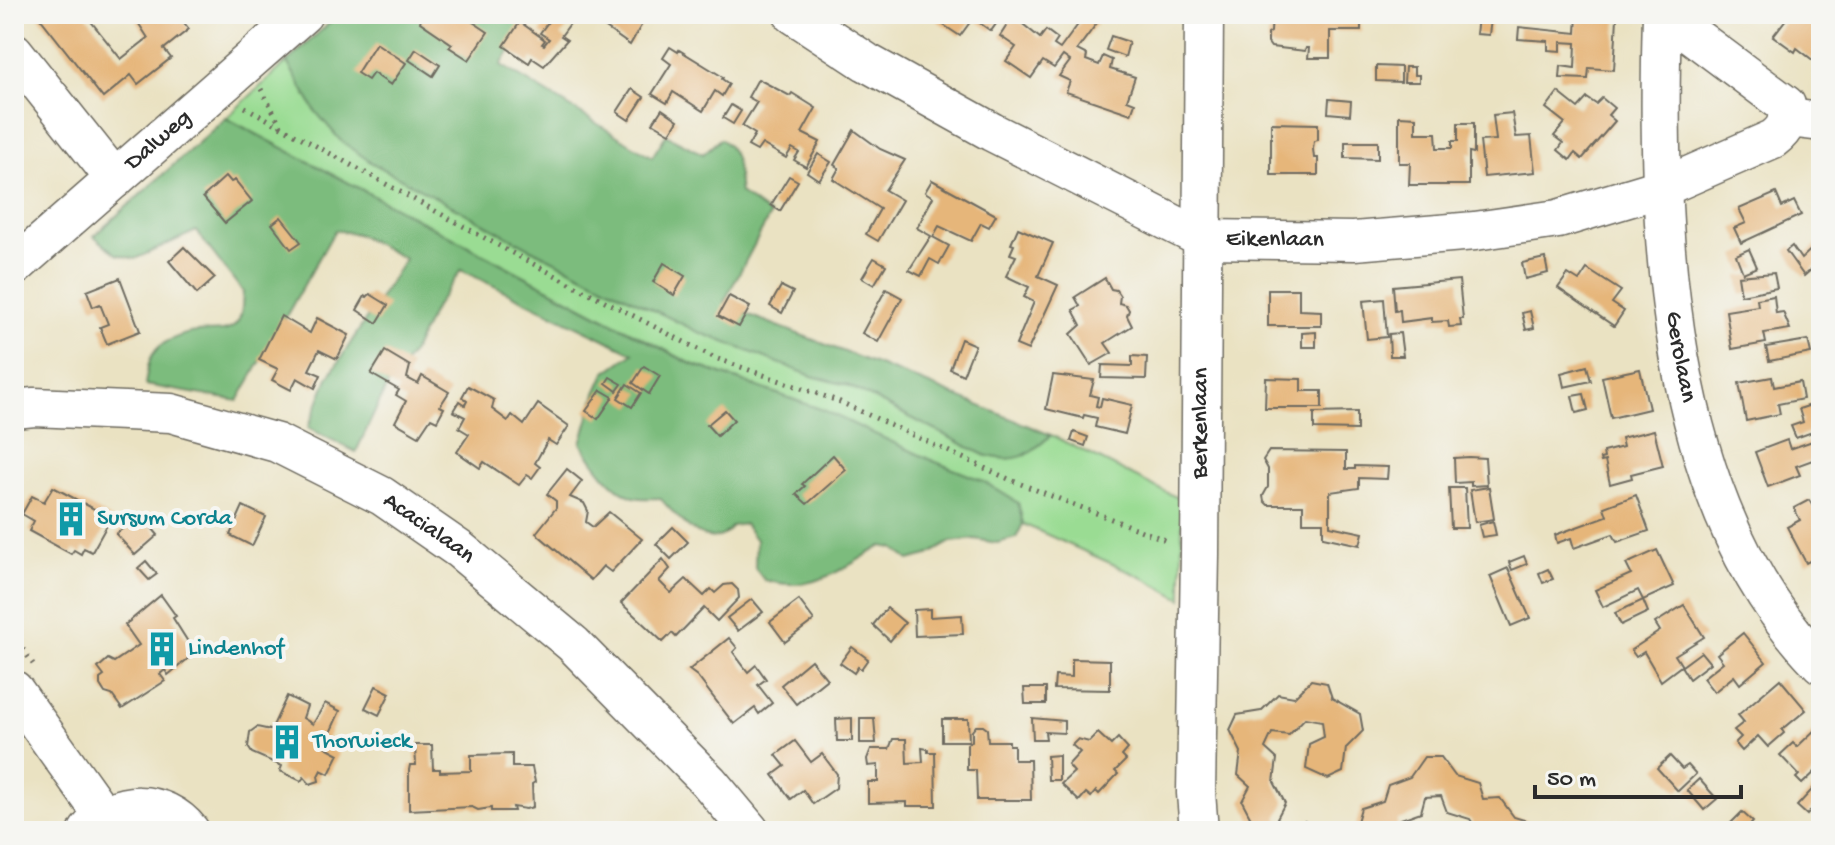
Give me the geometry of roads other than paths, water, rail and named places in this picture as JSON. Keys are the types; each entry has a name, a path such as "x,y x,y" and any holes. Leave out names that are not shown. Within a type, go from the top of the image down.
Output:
{"street":[{"name":"Dalweg","path":"14,267 303,14"},
{"name":"Eikenlaan","path":"793,14 866,62 978,124 1203,239 1354,241 1475,231 1558,219 1661,188 1773,139 1805,120 1663,14"},
{"name":"Berkenlaan","path":"1199,831 1196,793 1204,14"},
{"name":"Gerolaan","path":"1663,14 1661,188 1676,333 1692,416 1715,495 1755,576 1783,618 1821,664"},
{"path":"14,52 115,179"},
{"name":"Acacialaan","path":"14,409 34,407 171,413 277,443 382,496 460,550 573,644 709,782 750,831"},
{"path":"14,690 96,823 139,805 156,807 171,814 190,831"}],"place":[{"name":"Sursum Corda","path":"71,519"},
{"name":"Lindenhof","path":"162,649"},
{"name":"Thorwieck","path":"287,742"}]}
